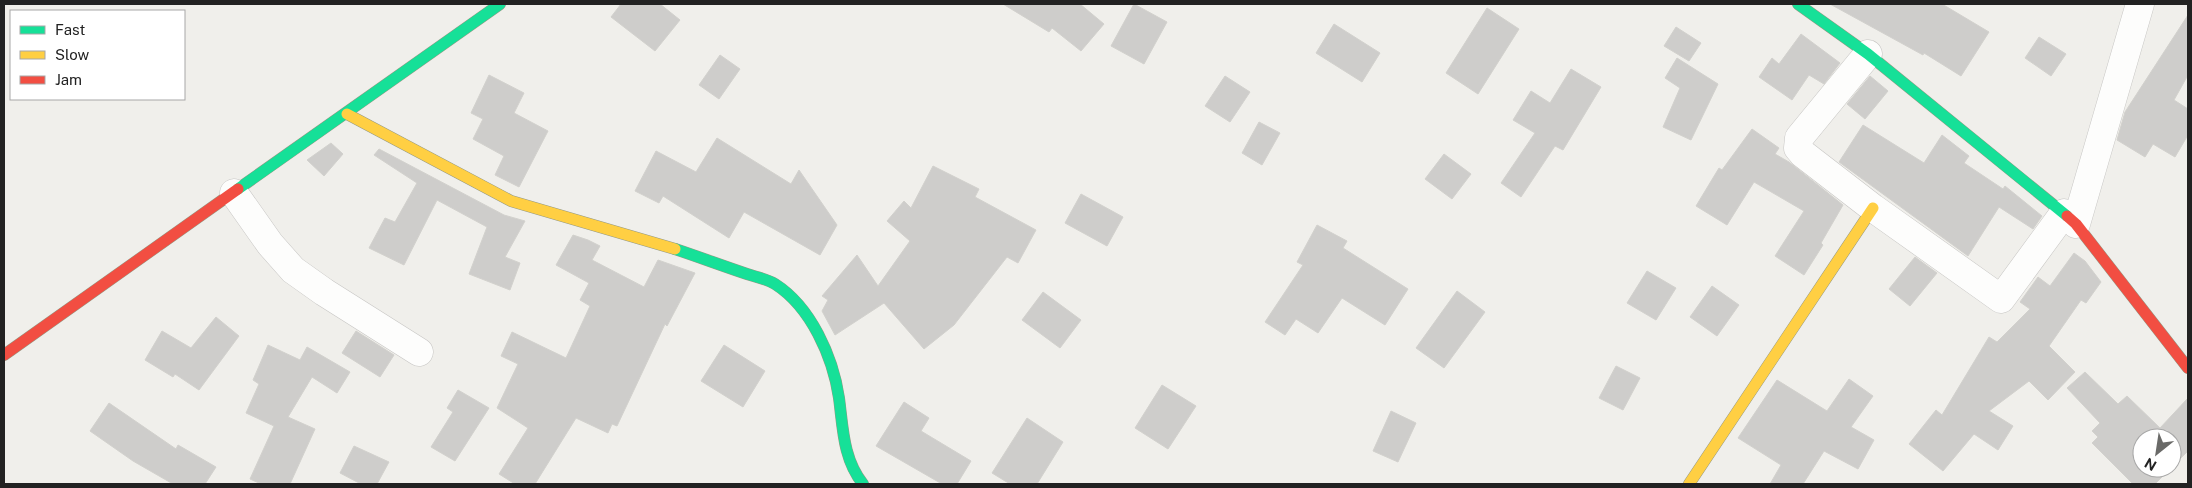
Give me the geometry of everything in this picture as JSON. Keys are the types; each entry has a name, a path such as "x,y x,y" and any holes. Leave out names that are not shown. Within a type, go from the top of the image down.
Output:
{"street":[{"path":"4,355 500,4"},
{"path":"1798,4 1868,54 2070,218 2188,368"},
{"path":"1868,54 1799,138 1799,151 1873,208 2001,299 2070,218 2140,4"},
{"path":"347,114 511,201 662,245 774,283 784,290 794,300 815,331 829,359 837,386 848,452 854,474 863,484"},
{"path":"234,193 270,244 293,270 418,352"},
{"path":"1689,484 1873,208"}],"building":[{"path":"621,4 660,4 680,20 655,51 611,17"},
{"path":"1003,4 1080,4 1104,24 1081,51 1052,28 1049,32"},
{"path":"1134,4 1167,22 1144,64 1111,46"},
{"path":"1830,4 1942,4 1989,32 1961,76 1924,53 1923,55"},
{"path":"1487,8 1519,29 1478,94 1446,73"},
{"path":"2188,15 2188,75 2174,100 2188,109 2188,135 2175,157 2153,144 2145,157 2117,140 2125,112"},
{"path":"1334,24 1380,53 1362,82 1316,53"},
{"path":"1676,27 1701,43 1689,61 1664,46"},
{"path":"1801,34 1840,63 1824,84 1809,75 1792,100 1759,77 1772,58 1779,64"},
{"path":"2039,37 2066,54 2051,76 2025,58"},
{"path":"720,55 740,69 719,99 699,85"},
{"path":"1677,58 1718,84 1691,140 1663,127 1680,88 1665,78"},
{"path":"1571,69 1601,87 1563,150 1555,146 1521,197 1501,183 1535,133 1513,120 1531,91 1550,103"},
{"path":"489,75 524,93 514,113 548,131 519,187 495,175 504,156 473,139 483,119 471,113"},
{"path":"1225,76 1250,92 1230,122 1205,106"},
{"path":"1870,76 1888,91 1865,119 1847,104"},
{"path":"1259,122 1280,133 1262,165 1242,153"},
{"path":"1863,125 1924,163 1942,135 1969,156 1964,163 2003,189 2005,186 2042,216 2033,229 1999,207 1968,256 1839,162"},
{"path":"1752,129 1779,148 1775,154 1789,162 1843,205 1821,243 1823,245 1804,275 1775,256 1804,211 1754,182 1727,225 1696,206 1719,168 1722,170"},
{"path":"717,138 791,184 799,170 837,225 820,255 744,212 729,238 663,196 659,203 635,191 656,151 696,172"},
{"path":"331,143 343,154 324,176 307,160"},
{"path":"379,149 504,215 525,221 505,257 520,263 510,290 469,274 487,227 437,200 404,265 369,248 385,218 395,222 417,183 374,155"},
{"path":"1444,154 1471,174 1452,199 1425,179"},
{"path":"933,166 979,189 975,197 1036,230 1018,263 1007,257 954,325 924,349 884,303 835,335 822,311 828,300 822,296 857,255 878,286 910,241 887,221 904,201 911,208"},
{"path":"1081,194 1123,217 1107,246 1065,223"},
{"path":"1317,225 1347,241 1343,248 1408,289 1385,325 1342,298 1318,333 1296,319 1285,335 1265,322 1303,265 1297,262"},
{"path":"573,235 600,246 592,260 644,287 658,260 695,273 667,326 665,324 617,426 612,424 608,433 576,418 535,484 515,484 499,474 528,428 497,408 518,364 501,356 512,332 566,358 590,306 580,300 589,283 556,265"},
{"path":"2074,253 2085,261 2101,282 2086,303 2081,300 2049,346 2075,372 2048,400 2029,381 1989,411 2013,426 1998,450 1974,434 1943,471 1909,444 1936,410 1942,415 1989,337 1997,342 2030,309 2020,302 2038,277 2050,286"},
{"path":"1915,257 1937,273 1910,306 1889,289"},
{"path":"1647,271 1676,288 1656,320 1627,303"},
{"path":"1712,286 1739,305 1717,336 1690,317"},
{"path":"1457,291 1485,312 1444,368 1416,348"},
{"path":"1043,292 1081,320 1060,348 1022,320"},
{"path":"216,317 239,336 199,390 175,374 173,377 145,360 162,331 191,348"},
{"path":"356,331 394,355 380,377 342,353"},
{"path":"268,345 300,360 307,347 350,372 337,393 312,377 288,417 315,429 290,484 261,484 250,479 274,426 246,413 259,384 253,380"},
{"path":"724,345 765,371 743,407 701,381"},
{"path":"1616,366 1640,378 1623,410 1599,398"},
{"path":"2085,372 2118,404 2127,396 2160,428 2132,428 2132,478 2161,478 2155,484 2133,484 2092,443 2098,437 2092,431 2100,423 2067,388"},
{"path":"1849,379 1873,396 1851,427 1874,440 1858,469 1824,451 1803,484 1770,484 1781,465 1738,438 1777,380 1827,411"},
{"path":"1162,385 1196,406 1168,449 1135,428"},
{"path":"458,390 489,408 455,461 431,447 453,412 447,408"},
{"path":"2188,398 2188,451 2182,457 2182,428 2160,428"},
{"path":"904,402 929,418 921,431 971,461 957,484 942,484 876,446"},
{"path":"109,403 176,449 178,445 216,467 205,484 173,484 133,461 90,431"},
{"path":"1391,411 1416,423 1398,462 1373,451"},
{"path":"1027,418 1063,442 1037,484 1010,484 992,473"},
{"path":"354,446 389,462 377,484 361,484 340,473"}],"traffic: fast":[{"path":"238,189 500,4"},
{"path":"1798,4 1868,54 2067,216"},
{"path":"675,249 772,282 788,294 799,306 818,334 832,366 839,398 845,443 851,464 863,484"}],"traffic: slow":[{"path":"347,114 511,201 675,249"},
{"path":"1689,484 1873,208"}],"traffic: jam":[{"path":"4,355 238,189"},
{"path":"2067,216 2076,224 2188,368"}]}
